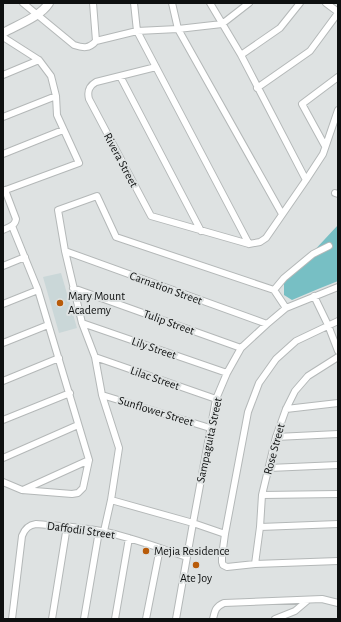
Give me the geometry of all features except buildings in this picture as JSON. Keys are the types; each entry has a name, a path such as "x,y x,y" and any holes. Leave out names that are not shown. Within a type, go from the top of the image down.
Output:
{"main road":[{"path":"3,33 37,15 49,3"}],"street":[{"path":"23,3 74,45 81,47 92,46 96,42 137,31 178,29 222,24 249,3"},
{"path":"93,3 96,42"},
{"path":"134,3 137,31 249,244"},
{"path":"172,3 178,29 282,214"},
{"path":"210,3 241,54 257,88 306,180"},
{"path":"241,54 280,28 300,3"},
{"path":"257,88 310,51 338,12 326,3"},
{"path":"3,37 39,60 51,76 56,96 57,115 79,164 4,191 16,219 12,226 3,230"},
{"path":"3,75 39,60"},
{"path":"156,67 120,76 201,231 249,244 260,242 266,238 306,180 323,154 338,110"},
{"name":"Rivera Street","path":"120,76 96,82 92,85 88,94 89,100 151,216 201,231"},
{"path":"325,146 302,104 338,77"},
{"path":"3,116 56,96"},
{"path":"3,154 63,130"},
{"path":"84,619 102,531 111,500 119,448 102,395 95,358 82,323 65,251 58,210 97,196 116,237 274,290 286,308"},
{"path":"3,482 22,490 72,494 78,493 83,488 89,460 38,290 12,226"},
{"path":"274,290 284,278 313,254 329,246"},
{"name":"Carnation Street","path":"65,251 267,324"},
{"path":"3,266 25,257"},
{"name":"Sampaguita Street","path":"188,557 216,399 227,373 241,348 286,308 338,287"},
{"name":"Tulip Street","path":"74,288 241,348"},
{"path":"3,304 38,290"},
{"path":"314,296 338,350"},
{"path":"338,321 296,340 276,359 259,383 248,412 225,534 222,562 223,565 227,567 255,564 338,561"},
{"name":"Lily Street","path":"82,323 227,373"},
{"path":"3,343 48,325"},
{"name":"Rose Street","path":"255,564 260,527 262,495 276,437 286,409 295,391 308,376 338,357"},
{"path":"3,381 59,358"},
{"name":"Lilac Street","path":"95,358 216,399"},
{"path":"3,420 70,393"},
{"name":"Sunflower Street","path":"102,395 210,428"},
{"path":"286,409 338,403"},
{"path":"3,458 78,425"},
{"path":"276,437 338,434"},
{"path":"22,490 89,460"},
{"path":"269,468 338,465"},
{"path":"262,495 338,494"},
{"path":"111,500 193,523 225,534"},
{"path":"260,527 338,524"},
{"name":"Daffodil Street","path":"12,619 22,536 27,527 32,525 67,526 102,531 188,557"},
{"path":"52,619 67,526"},
{"path":"115,619 129,538"},
{"path":"146,619 160,548"},
{"path":"176,619 188,557"},
{"path":"214,619 219,605 224,603 322,599 338,603"},
{"path":"275,619 295,611 308,600"}],"shaded area":[{"path":"338,225 338,281 292,300 284,295 284,283"},
{"name":"Mary Mount Academy","path":"61,273 77,328 59,333 43,277"}],"place":[{"name":"Mary Mount Academy","path":"60,303"},
{"name":"Mejia Residence","path":"146,551"},
{"name":"Ate Joy","path":"196,565"}]}
